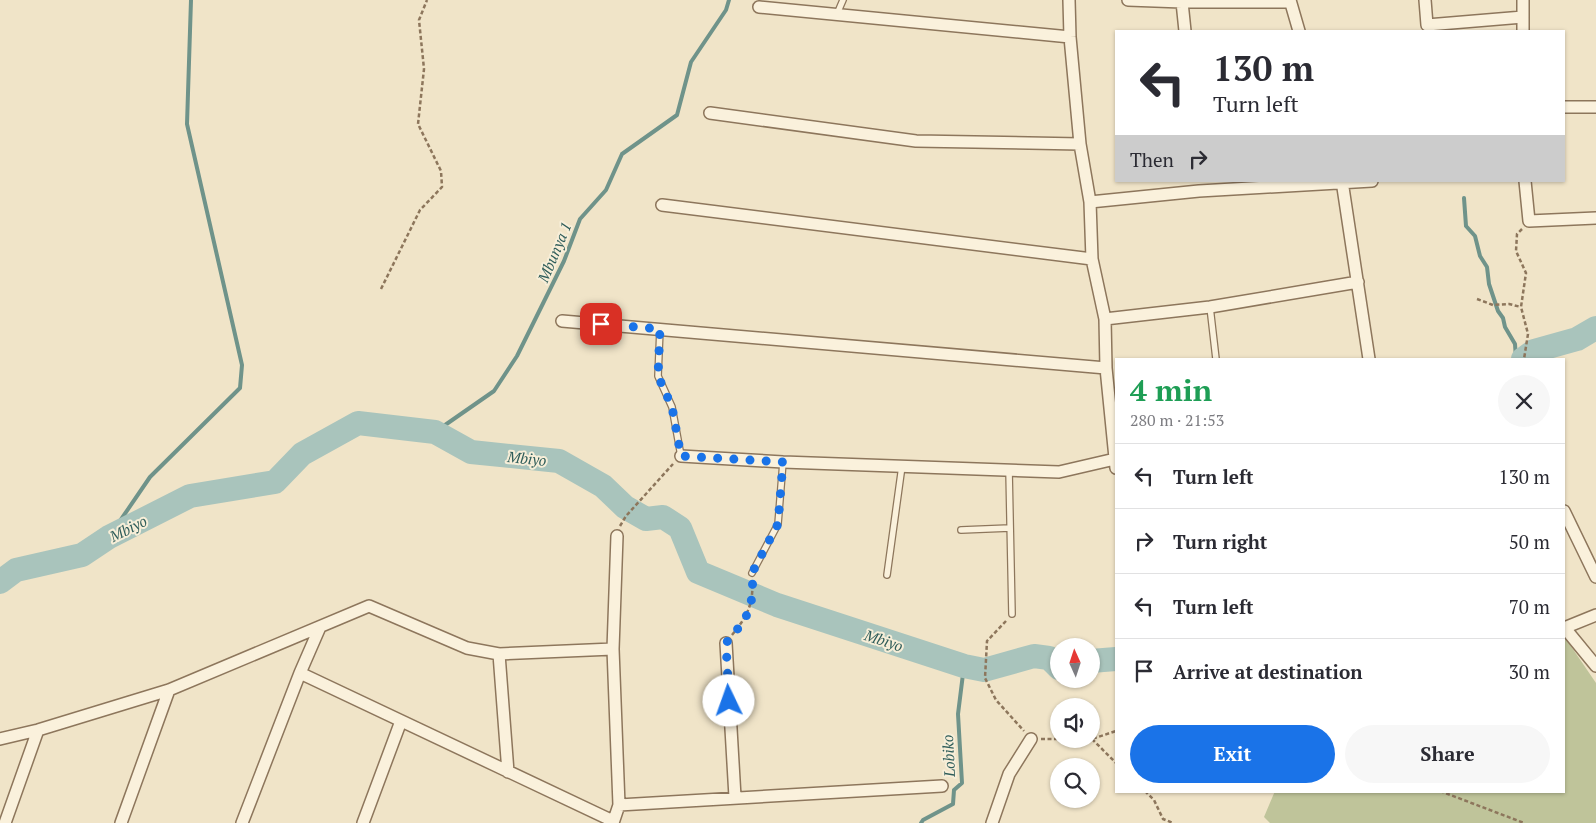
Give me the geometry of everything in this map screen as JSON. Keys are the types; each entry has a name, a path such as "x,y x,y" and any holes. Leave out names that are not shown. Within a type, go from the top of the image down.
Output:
{"street":[{"path":"1069,0 1070,37 1080,144 1090,202 1092,259 1105,319 1106,368 1115,429"},
{"path":"1128,0 1182,2 1290,1 1299,30"},
{"path":"1425,0 1427,26 1523,17"},
{"path":"1522,0 1523,30"},
{"path":"1182,2 1185,30"},
{"path":"759,7 1070,37"},
{"path":"1565,107 1596,107"},
{"path":"710,113 916,141 1080,144"},
{"path":"1090,202 1198,186 1342,182 1369,358"},
{"path":"1524,182 1529,220 1596,218"},
{"path":"662,205 1092,259"},
{"path":"1105,319 1210,307 1358,282"},
{"path":"562,321 1106,368"},
{"path":"681,456 783,462 1059,472 1115,464"},
{"path":"1565,513 1596,576"},
{"path":"300,673 613,822 619,805 613,649 617,536"},
{"path":"0,739 38,730 169,690 369,606 467,648 499,654 613,649"},
{"path":"1565,628 1596,615"},
{"path":"242,823 300,673 320,627"},
{"path":"1565,629 1596,666"},
{"path":"726,643 735,797"},
{"path":"499,654 508,772"},
{"path":"121,823 169,690"},
{"path":"363,823 401,721"},
{"path":"5,823 38,730"},
{"path":"992,823 1009,774 1031,739"},
{"path":"619,805 942,786"}],"lane":[{"path":"837,14 843,0"},
{"path":"1210,307 1216,358"},
{"path":"660,329 658,376 672,407 681,456"},
{"path":"752,573 778,524 783,462"},
{"path":"887,575 902,466"},
{"path":"1009,470 1012,614"},
{"path":"961,530 1010,528"}],"path":[{"path":"381,289 420,210 442,187 442,171 418,124 424,69 419,20 427,0"},
{"path":"1524,358 1528,334 1521,307 1526,273 1516,251 1517,234 1529,220"},
{"path":"1477,299 1493,304 1509,304 1521,307"},
{"path":"626,516 681,456"},
{"path":"726,643 745,620 753,595 752,573"},
{"path":"1012,614 987,641 985,678 996,700 1031,739 1050,739"},
{"path":"1100,736 1115,731"},
{"path":"1100,747 1115,762"},
{"path":"1147,793 1154,800 1163,820 1173,823"},
{"path":"1445,793 1524,823"}],"green space":[{"path":"1565,637 1596,683 1596,823 1270,823 1264,817 1274,793 1565,793"}],"waterway":[{"path":"109,537 150,477 240,388 242,365 187,124 191,0"},
{"name":"Mbunya 1","path":"435,432 494,391 517,356 564,261 580,219 606,190 622,154 677,115 691,62 726,10 729,0"},
{"path":"1464,198 1466,226 1475,236 1480,256 1487,267 1489,284 1498,311 1515,344 1516,358"},
{"name":"Mbiyo","path":"1524,358 1534,351 1577,339 1596,328"},
{"name":"Mbiyo","path":"0,582 16,570 82,555 109,537 190,496 275,482 302,454 358,423 435,432 471,452 559,461 603,486 625,507 646,519 663,517 680,528 698,572 777,605 964,666 984,670 1034,656 1050,659"},
{"name":"Mbiyo","path":"1100,660 1115,659"},
{"name":"Lobiko","path":"921,823 923,820 953,804 954,790 962,783 958,714 964,666"}],"route":[{"path":"601,324 660,329 658,376 672,407 681,456 783,462 778,524 752,573 753,595 745,620 726,643 729,701"}]}
